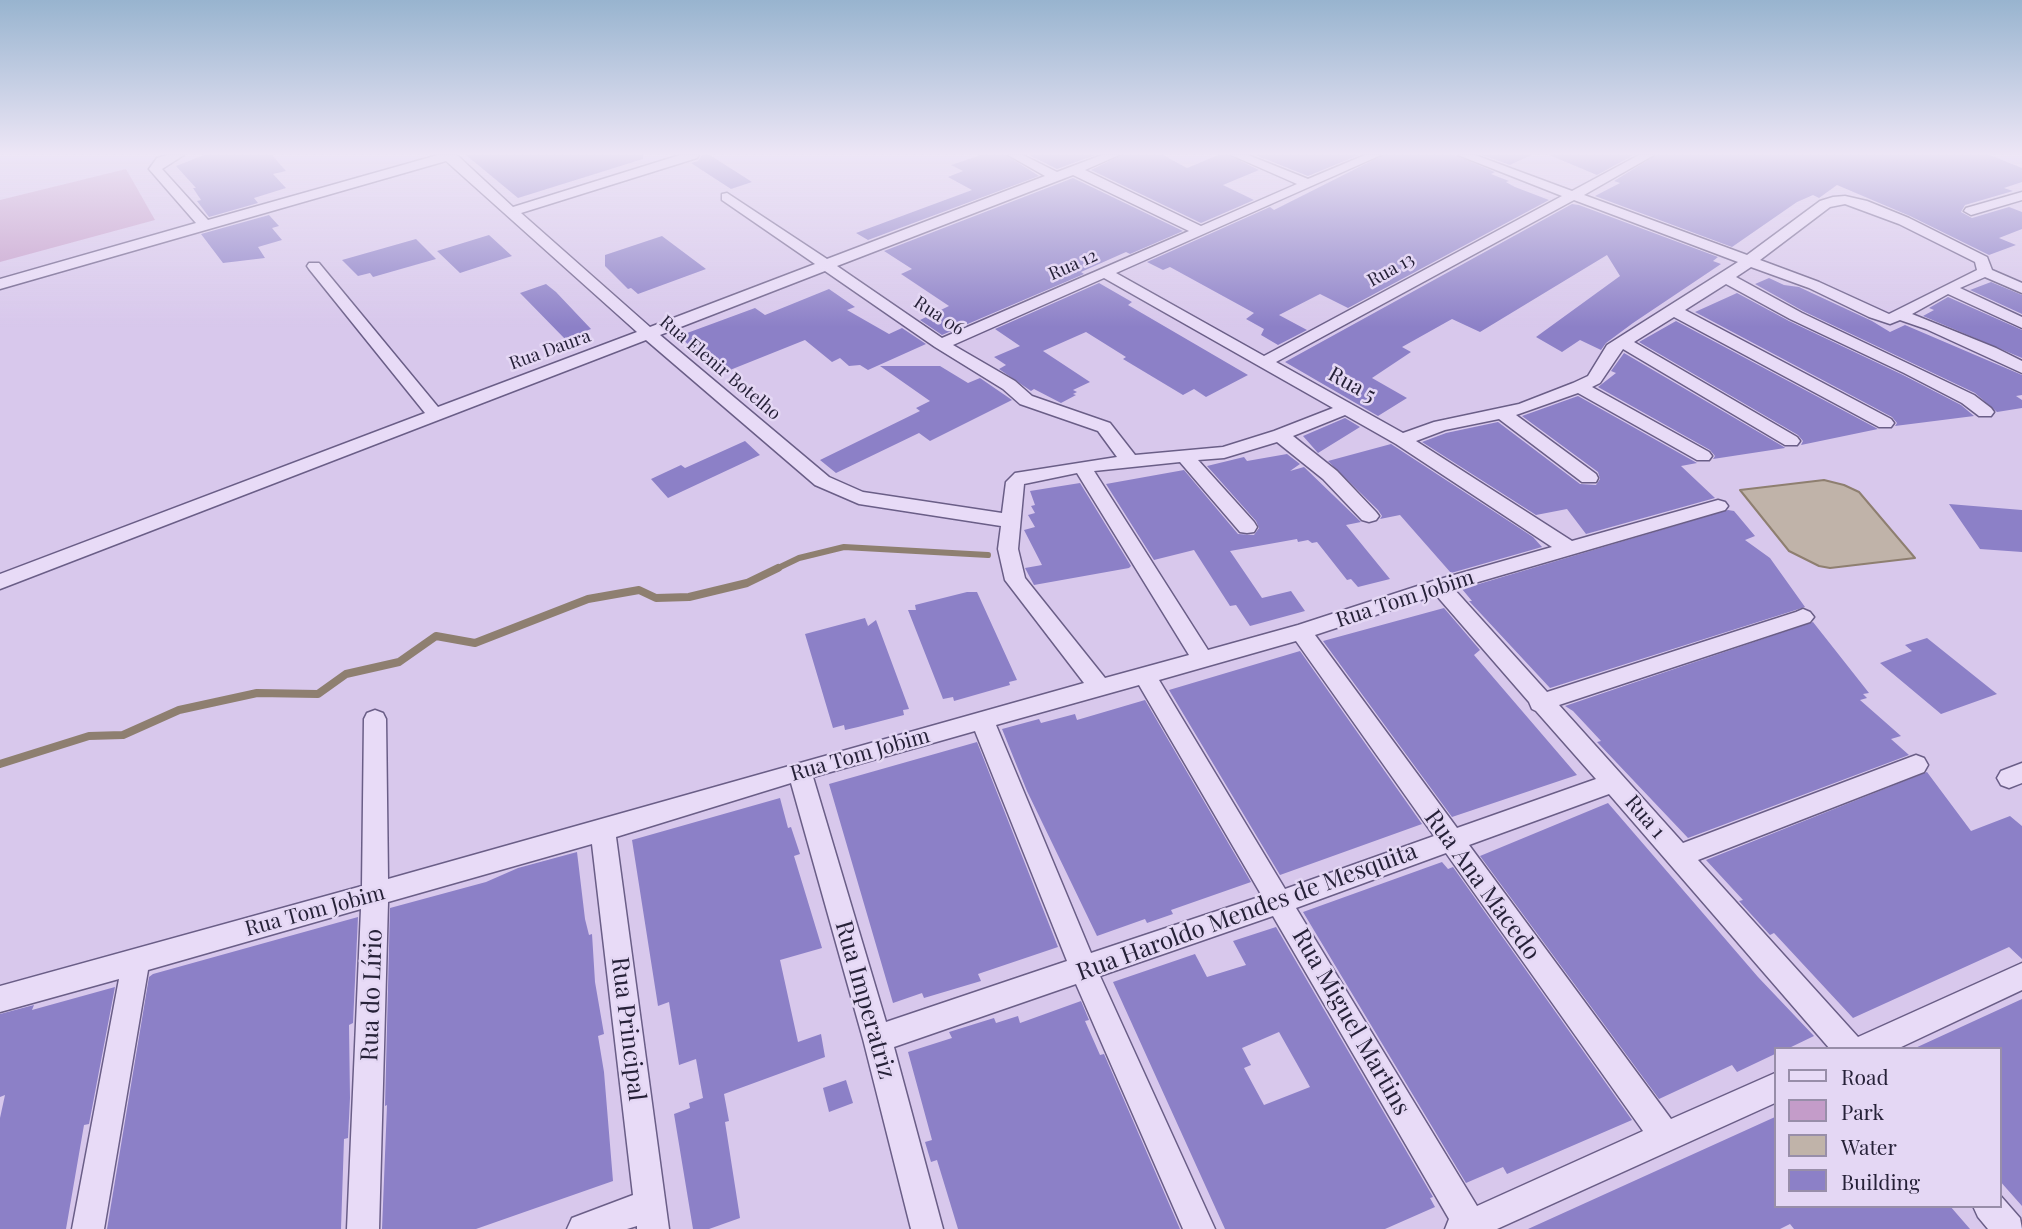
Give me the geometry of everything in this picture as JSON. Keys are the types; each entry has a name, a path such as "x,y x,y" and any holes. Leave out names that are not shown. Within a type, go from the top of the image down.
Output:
{"street":[{"path":"196,212 203,222"},
{"path":"0,284 234,212"},
{"path":"0,274 238,212"},
{"name":"Rua Elenir Botelho","path":"514,212 649,334 822,481 859,498 1012,522"},
{"name":"Rua 06","path":"750,212 941,344 998,377 1026,400 1104,427 1113,435 1129,460"},
{"name":"Rua Daura","path":"0,582 434,413 967,212"},
{"path":"1161,212 1200,231"},
{"name":"Rua 12","path":"941,344 1243,212"},
{"name":"Rua 13","path":"1264,362 1536,212"},
{"path":"1615,212 1799,279 1890,319 1985,272 2022,288"},
{"path":"1402,440 1440,426 1503,414 1594,379 1614,348 1726,278 1814,212"},
{"path":"1883,212 1982,260 1985,272"},
{"path":"314,266 434,413"},
{"name":"Rua 5","path":"1105,273 1402,440 1569,549"},
{"path":"1726,278 1796,316 1968,399 1985,412"},
{"path":"1948,288 2022,323"},
{"path":"1674,311 1885,423"},
{"path":"1899,315 1981,347 2022,368"},
{"path":"1623,342 1791,441"},
{"path":"1579,387 1703,456"},
{"path":"1100,688 1014,580 1008,549 1015,482 1022,477 1082,466 1224,452 1280,435 1346,409"},
{"path":"1503,414 1589,478"},
{"path":"1280,435 1330,475 1369,516"},
{"path":"1184,455 1247,527"},
{"path":"1082,466 1203,659"},
{"name":"Rua Tom Jobim","path":"0,999 603,830 799,771 1301,632 1440,586 1718,506"},
{"name":"Rua 1","path":"1440,586 1540,703 1615,782 1847,1047"},
{"path":"1540,703 1803,617"},
{"name":"Rua Ana Macedo","path":"1301,632 1665,1136"},
{"name":"Rua Miguel Martins","path":"1145,676 1280,902 1465,1227"},
{"name":"Rua do Lírio","path":"363,1229 375,895 375,719"},
{"path":"982,720 1084,970 1199,1229"},
{"path":"1679,856 1916,765"},
{"name":"Rua Imperatriz","path":"799,771 877,1039 927,1229"},
{"name":"Rua Haroldo Mendes de Mesquita","path":"877,1039 1280,902 1615,782"},
{"name":"Rua Principal","path":"603,830 652,1217"},
{"path":"88,1229 136,960"},
{"path":"1869,1047 2022,976"},
{"path":"1465,1227 1773,1089"},
{"path":"1991,1208 2009,1229"},
{"path":"583,1229 652,1217"}],"green space":[{"path":"0,212 151,212 155,220 0,262"}],"water":[{"path":"1824,480 1859,492 1915,558 1830,568 1819,566 1789,551 1740,490"}],"building":[{"path":"206,212 225,212 209,217"},
{"path":"912,212 942,212 868,240 856,233"},
{"path":"984,212 1144,212 1183,231 1130,254 1126,252 1081,272 1084,274 942,335 920,320 949,306 901,274 912,269 884,251"},
{"path":"1179,212 1226,212 1201,223"},
{"path":"1258,212 1526,212 1348,308 1320,294 1279,315 1307,330 1278,345 1261,335 1264,329 1246,319 1254,313 1170,267 1163,270 1147,262"},
{"path":"1557,212 1599,212 1718,257 1713,261 1721,264 1633,323 1606,343 1601,350 1580,340 1562,352 1536,337 1620,276 1607,255 1480,332 1452,319 1402,347 1411,352 1372,378 1407,398 1378,416 1285,362"},
{"path":"1639,212 1782,212 1732,247"},
{"path":"1901,212 1962,212 1972,218 1991,212 2022,212 2022,229 1999,238 2016,245 1989,255"},
{"path":"269,215 279,226 272,228 282,240 258,247 265,258 223,263 201,234"},
{"path":"489,235 512,256 460,273 437,251"},
{"path":"662,236 706,269 638,294 631,288 628,289 605,266 605,255"},
{"path":"416,239 436,259 373,277 370,273 358,276 342,260"},
{"path":"1769,278 1784,285 1799,287 1890,332 1905,325 2022,375 2022,395 2016,396 2022,400 2022,408 1997,412 1975,393 1803,311 1755,284"},
{"path":"1991,282 2022,295 2022,314 1970,290"},
{"path":"1099,283 1132,302 1128,305 1248,375 1206,397 1194,389 1183,395 1123,359 1126,357 1086,332 1043,351 1090,382 1073,390 1077,392 1073,394 1076,395 1061,403 1034,389 1031,391 999,369 1006,365 994,357 1020,346 995,329"},
{"path":"546,284 591,329 565,339 520,293"},
{"path":"829,289 855,307 847,310 889,334 902,328 926,344 868,370 860,365 849,366 840,358 832,362 805,340 720,374 679,336 755,308 765,315"},
{"path":"1737,293 1961,405 1974,416 1895,426 1897,423 1892,417 1695,312"},
{"path":"1948,297 2022,330 2022,358 1923,316 1934,310 1929,308"},
{"path":"1676,321 1878,429 1801,445 1803,441 1798,435 1639,342"},
{"path":"1624,353 1785,448 1713,459 1715,456 1710,450 1598,387 1616,373 1611,371"},
{"path":"880,366 940,366 968,383 980,378 1012,400 930,441 919,433 836,473 820,460 920,411 916,408 930,401"},
{"path":"1578,396 1697,463 1681,466 1715,498 1586,534 1567,509 1536,515 1422,442 1446,433 1498,422 1580,484 1596,485 1600,479 1598,472 1522,416"},
{"path":"1345,418 1360,427 1318,453 1303,436"},
{"path":"745,441 760,455 668,498 651,479 681,465 685,468"},
{"path":"1391,444 1533,537 1542,547 1451,573 1400,515 1380,519 1382,516 1378,510 1328,461"},
{"path":"1287,454 1300,464 1290,471 1304,467 1361,522 1346,525 1390,579 1358,587 1351,579 1347,580 1317,542 1308,540 1298,542 1297,539 1230,551 1262,598 1291,591 1305,611 1250,626 1236,605 1230,606 1194,550 1154,560 1106,484 1184,470 1238,534 1254,535 1259,528 1256,521 1207,466 1244,457 1247,461"},
{"path":"1080,483 1131,566 1034,585 1025,568 1042,565 1024,530 1035,527 1028,515 1035,513 1031,506 1035,505 1030,491"},
{"path":"1949,504 2022,510 2022,552 1980,549"},
{"path":"1728,510 1734,511 1755,536 1745,540 1770,558 1805,607 1550,688 1469,601 1472,601 1462,589"},
{"path":"977,592 1017,680 1009,682 1010,685 954,701 953,697 943,699 908,610 916,610 915,605"},
{"path":"1444,608 1480,650 1474,655 1577,775 1452,817 1323,641"},
{"path":"865,618 868,626 876,620 909,709 903,710 904,715 858,727 845,730 844,725 833,728 805,634"},
{"path":"1813,622 1869,693 1863,694 1867,698 1860,700 1901,736 1891,739 1909,755 1688,838 1597,742 1601,741 1565,706"},
{"path":"1927,638 1997,694 1941,714 1880,663 1912,651 1905,645"},
{"path":"1300,651 1422,824 1280,875 1169,690"},
{"path":"1145,700 1251,882 1171,910 1173,914 1147,923 1145,919 1097,936 1027,791 1002,729 1039,719 1041,723 1075,714 1077,720"},
{"path":"977,742 1058,947 978,974 981,981 924,998 922,993 893,1003 829,784"},
{"path":"1927,772 1971,831 2010,816 2022,826 2022,959 2009,947 1853,1018 1774,933 1770,935 1739,901 1743,900 1706,860"},
{"path":"780,798 788,828 791,827 800,854 794,856 822,948 780,960 798,1042 821,1034 825,1057 724,1094 729,1121 725,1122 740,1218 709,1229 693,1229 674,1114 690,1108 689,1103 703,1098 696,1059 679,1065 669,1002 658,1006 632,840"},
{"path":"1608,803 1758,977 1814,1036 1791,1047 1773,1047 1773,1055 1737,1072 1732,1065 1659,1099 1480,856"},
{"path":"577,852 585,919 589,935 592,934 595,982 604,1034 598,1036 604,1072 613,1181 476,1229 382,1229 390,908 486,882 518,868"},
{"path":"1442,862 1448,869 1453,867 1632,1120 1507,1174 1503,1167 1466,1183 1303,912"},
{"path":"358,917 353,1023 349,1025 350,1098 348,1138 344,1139 341,1229 107,1229 149,977"},
{"path":"1276,927 1433,1197 1430,1198 1435,1207 1385,1229 1225,1229 1113,982 1195,954 1207,977 1246,965 1233,941","holes":["1279,1032 1310,1087 1264,1105 1244,1068 1251,1065 1242,1048"]},
{"path":"115,987 89,1124 84,1125 66,1229 0,1229 0,1118 5,1095 0,1097 0,1014 34,1005 32,1010"},
{"path":"2022,999 2022,1206 2001,1182 2001,1047 1917,1047"},
{"path":"1081,1001 1089,1020 1085,1021 1100,1055 1104,1054 1180,1229 958,1229 937,1160 931,1162 925,1142 932,1140 908,1052 952,1038 949,1032 994,1018 996,1023 1018,1016 1020,1023"},
{"path":"846,1080 853,1103 829,1112 823,1088"},
{"path":"1773,1118 1773,1208 1952,1208 1970,1229 1794,1229 1790,1224 1780,1229 1528,1229"}],"waterway":[{"path":"774,570 799,558 844,547 988,555"},
{"path":"0,764 89,736 123,735 179,710 257,693 318,694 346,674 399,662 436,636 475,643 588,599 639,590 656,598 689,597 747,583 778,568"}]}
